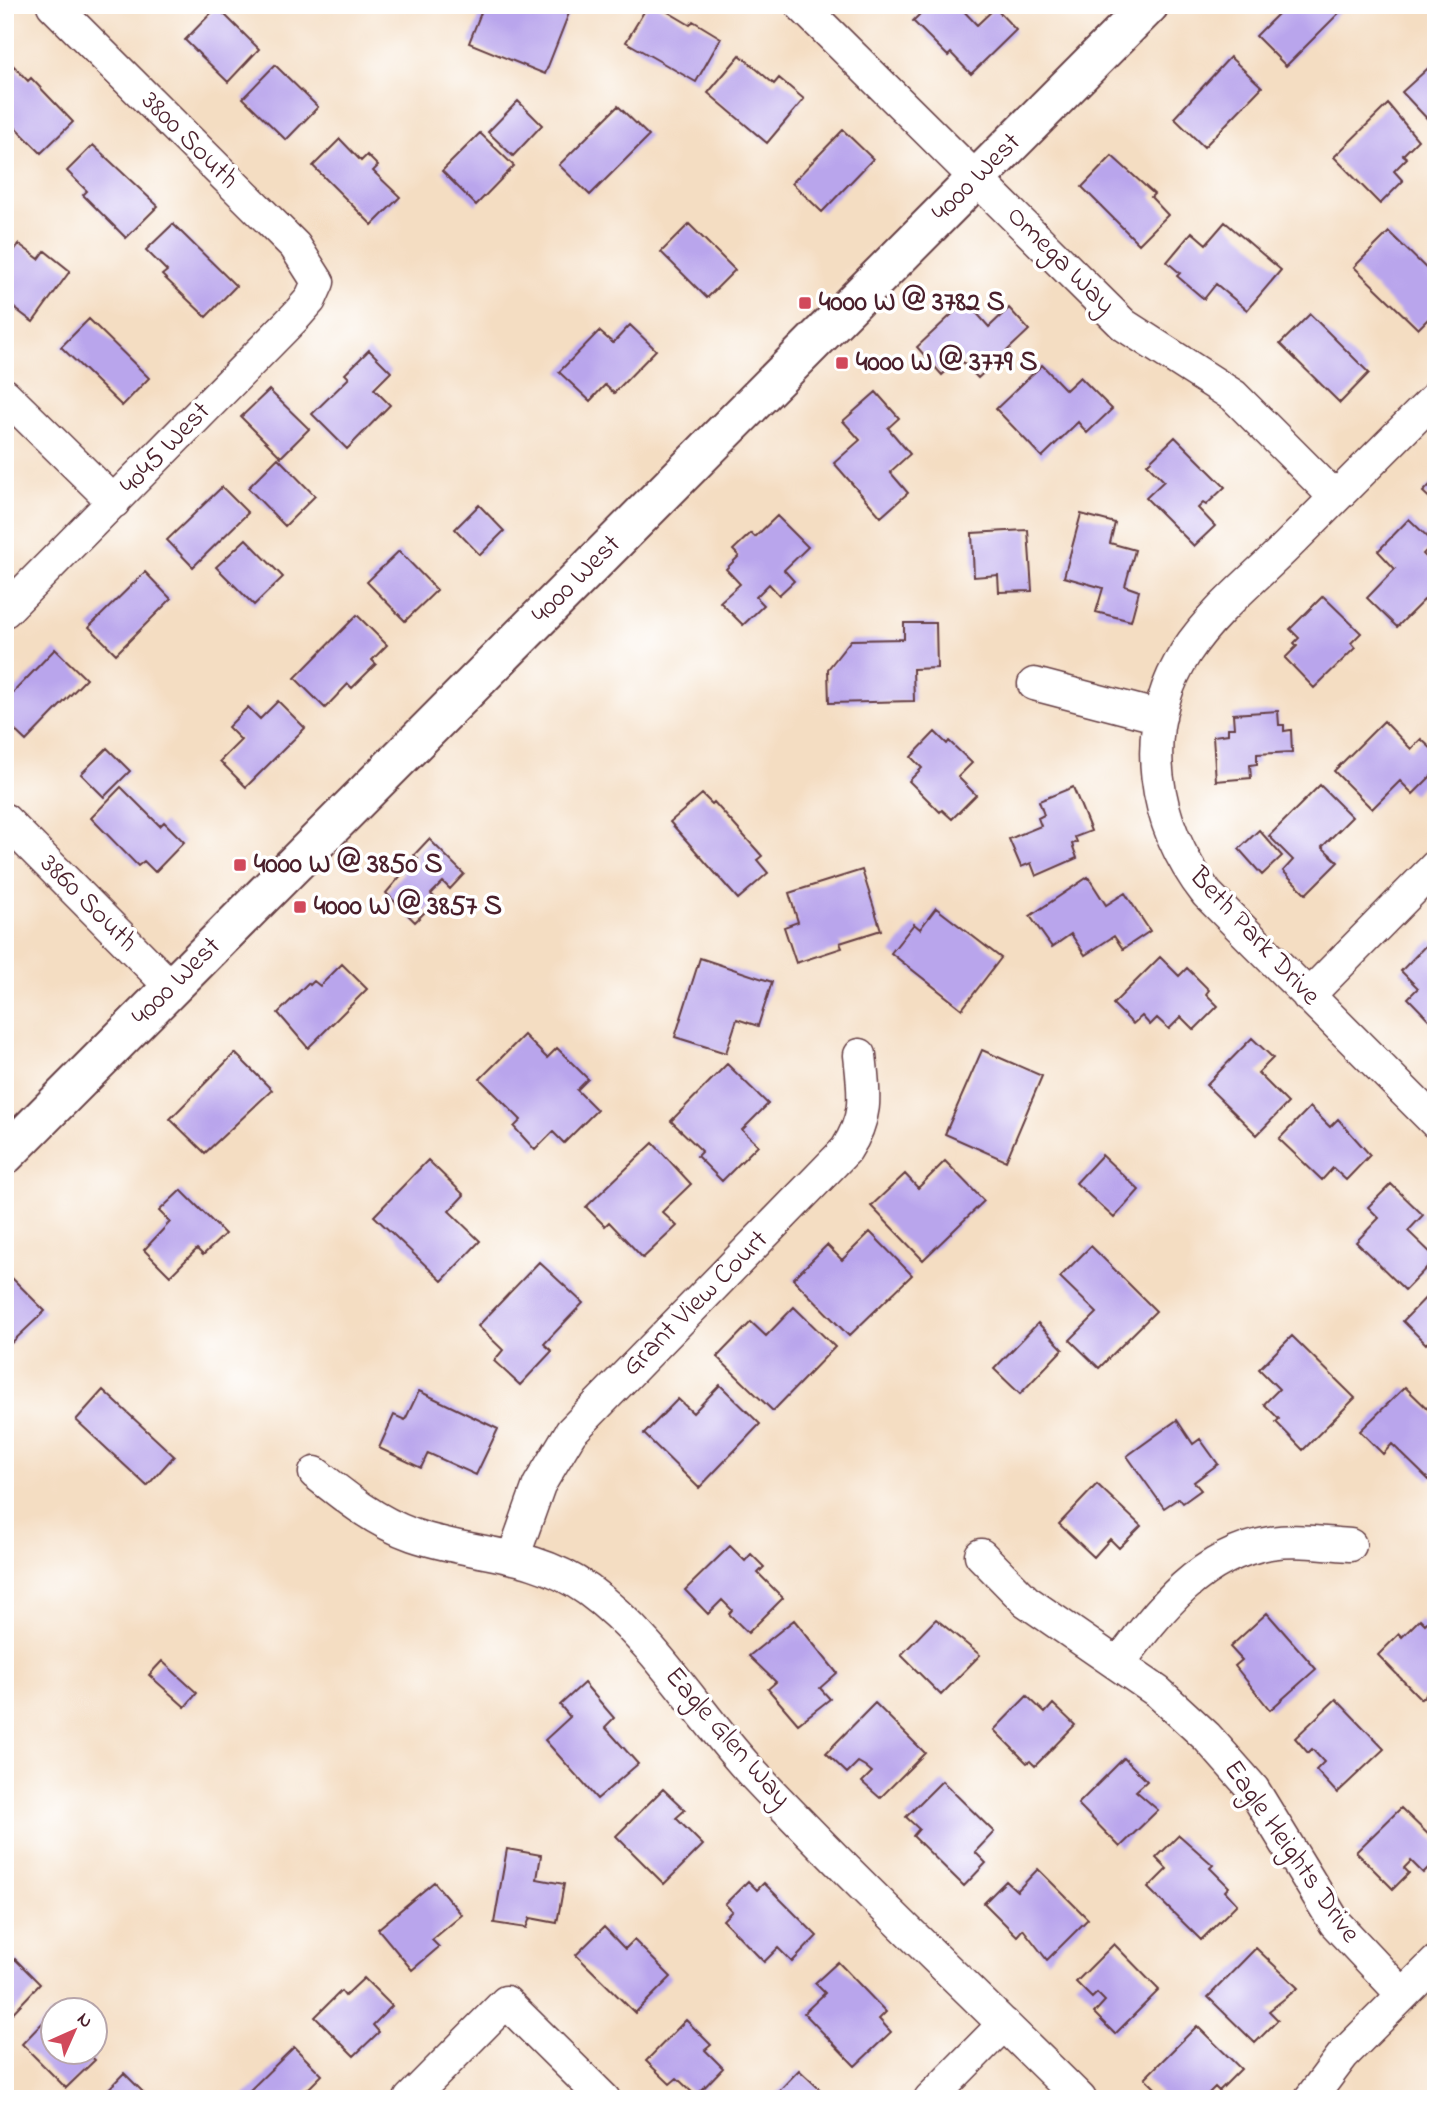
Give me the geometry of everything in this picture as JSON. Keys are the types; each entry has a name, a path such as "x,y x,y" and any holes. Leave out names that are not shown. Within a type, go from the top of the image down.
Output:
{"street":[{"name":"3800 South","path":"53,5 295,246 318,282"},
{"name":"Omega Way","path":"801,5 1124,325 1234,396 1335,497"},
{"name":"4000 West","path":"5,1155 1150,5"},
{"name":"4045 West","path":"5,611 296,316 310,300 318,282"},
{"path":"5,395 114,502"},
{"name":"Beth Park Drive","path":"1436,397 1223,610 1187,651 1176,671 1160,717 1155,765 1162,812 1180,855 1223,912 1436,1123"},
{"path":"1034,684 1160,717"},
{"name":"3860 South","path":"5,820 172,988"},
{"path":"1308,996 1436,866"},
{"name":"Grant View Court","path":"514,1555 539,1485 571,1432 846,1150 861,1123 865,1108 860,1055"},
{"name":"Eagle Glen Way","path":"315,1473 371,1514 414,1535 514,1555 549,1568 585,1588 632,1629 751,1772 1080,2099"},
{"path":"1119,1663 1177,1592 1217,1562 1271,1543 1350,1545"},
{"name":"Eagle Heights Drive","path":"981,1555 1034,1607 1119,1663 1182,1713 1231,1762 1269,1814 1335,1923 1403,1994"},
{"path":"1310,2099 1343,2055 1436,1962"},
{"path":"410,2099 506,2002 604,2099"},
{"path":"930,2099 1004,2024"}],"building":[{"path":"484,5 503,5 531,17 536,5 551,5 569,13 545,74 469,43"},
{"path":"648,5 656,5 690,25 693,21 721,38 696,82 626,42"},
{"path":"929,5 958,5 977,25 995,8 1016,30 971,74 951,53 948,56 913,21"},
{"path":"1287,5 1345,7 1286,66 1256,36"},
{"path":"217,7 259,49 228,82 185,40"},
{"path":"740,55 774,84 779,78 804,99 767,143 708,93"},
{"path":"1230,57 1262,87 1204,147 1174,118"},
{"path":"8,60 28,81 31,78 73,122 41,153 5,117"},
{"path":"1436,61 1436,124 1434,126 1402,92"},
{"path":"275,65 318,107 286,140 243,98"},
{"path":"518,101 542,125 513,156 488,132"},
{"path":"1388,104 1418,140 1403,155 1407,158 1394,171 1403,181 1380,204 1334,157"},
{"path":"618,106 649,136 590,195 559,165"},
{"path":"843,130 873,159 822,212 792,183"},
{"path":"480,133 514,166 476,205 442,171"},
{"path":"340,139 361,161 367,155 378,166 373,171 400,197 372,225 313,166"},
{"path":"93,145 158,206 126,238 83,195 87,191 67,171"},
{"path":"1112,156 1154,194 1151,197 1168,215 1139,244 1082,187"},
{"path":"1225,222 1281,270 1247,310 1216,284 1204,299 1177,276 1180,273 1167,262 1192,232 1206,244"},
{"path":"173,224 236,286 206,317 162,275 167,271 146,250"},
{"path":"689,224 735,270 707,298 661,252"},
{"path":"1389,232 1436,278 1436,311 1418,329 1354,267"},
{"path":"19,244 39,259 45,251 70,271 33,322 5,301 5,251 11,255"},
{"path":"966,301 989,327 1009,308 1029,330 978,378 960,359 942,375 917,347"},
{"path":"1310,314 1369,373 1340,403 1280,344"},
{"path":"89,319 149,378 122,406 61,347"},
{"path":"630,325 656,350 614,393 605,385 590,401 559,372 599,331 613,343"},
{"path":"369,350 391,372 374,389 390,405 347,449 312,414 349,378 345,374"},
{"path":"1042,365 1066,390 1080,377 1112,409 1087,433 1078,422 1042,457 996,409"},
{"path":"269,390 309,429 281,457 241,417"},
{"path":"876,392 899,418 888,428 910,454 890,472 908,493 881,517 834,463 860,440 843,421"},
{"path":"1175,437 1225,487 1206,505 1203,503 1198,508 1215,526 1194,546 1146,498 1164,481 1147,464"},
{"path":"278,458 315,496 285,526 248,488"},
{"path":"1436,479 1436,504 1423,492"},
{"path":"222,487 248,513 193,567 167,540"},
{"path":"479,505 504,531 480,555 455,529"},
{"path":"1081,514 1115,523 1110,543 1135,550 1125,586 1139,591 1131,621 1096,612 1103,588 1064,577"},
{"path":"777,516 808,547 784,570 794,581 779,595 769,584 756,597 764,605 743,625 720,602 740,584 726,569 739,556 733,550 751,533 755,537"},
{"path":"1409,519 1434,543 1423,554 1436,567 1436,588 1397,627 1367,598 1395,569 1378,551"},
{"path":"1028,530 1032,591 999,592 998,575 974,577 972,533"},
{"path":"246,539 283,577 254,605 216,567"},
{"path":"399,551 437,590 405,621 367,582"},
{"path":"145,572 171,599 116,654 89,627"},
{"path":"1323,596 1361,633 1351,643 1355,648 1314,688 1285,658 1297,646 1294,643 1299,638 1290,629"},
{"path":"357,615 387,645 372,660 376,664 352,688 348,684 325,708 295,678"},
{"path":"904,623 936,623 937,668 913,669 914,701 829,703 828,669 851,640 904,639"},
{"path":"55,649 86,679 26,741 5,721 5,701"},
{"path":"278,701 305,728 246,787 220,761 241,740 228,727 248,707 260,719"},
{"path":"1278,711 1279,725 1284,725 1284,731 1291,730 1292,752 1257,754 1257,764 1250,765 1251,778 1216,781 1213,736 1228,734 1228,728 1234,728 1233,714"},
{"path":"1384,721 1411,749 1421,739 1436,753 1436,771 1413,794 1400,781 1372,809 1334,771"},
{"path":"935,732 972,763 958,777 976,795 952,819 942,810 940,812 909,781 922,768 911,757"},
{"path":"107,748 130,771 104,797 81,774"},
{"path":"1320,785 1352,817 1322,847 1338,862 1306,894 1283,871 1293,860 1269,836"},
{"path":"121,787 160,826 164,822 184,842 155,872 144,861 138,866 91,818"},
{"path":"1073,787 1091,831 1075,837 1077,842 1072,844 1077,858 1036,876 1031,863 1021,867 1009,839 1041,826 1038,818 1044,815 1039,801"},
{"path":"702,794 712,804 714,802 762,856 757,860 768,873 738,899 670,822"},
{"path":"1259,830 1282,856 1262,875 1239,849"},
{"path":"429,839 464,874 450,889 443,882 431,894 437,900 415,922 386,893 403,873 401,870 405,867 407,869 418,859 414,855"},
{"path":"862,870 881,930 840,943 842,948 796,963 784,927 798,922 789,893"},
{"path":"1088,877 1106,905 1125,893 1150,931 1123,949 1114,936 1085,955 1071,934 1052,947 1030,916"},
{"path":"936,908 1001,958 962,1009 891,953 914,924 920,929"},
{"path":"1431,940 1436,944 1436,1027 1408,998 1418,988 1401,971"},
{"path":"1160,957 1179,976 1187,968 1209,990 1206,994 1218,1006 1194,1030 1181,1017 1169,1029 1157,1018 1150,1025 1142,1016 1133,1024 1113,1004"},
{"path":"700,958 772,982 758,1026 737,1019 726,1053 675,1037"},
{"path":"342,964 367,989 308,1048 278,1013 308,983 310,985 314,981 320,986"},
{"path":"524,1035 547,1058 557,1048 588,1079 577,1090 597,1110 564,1143 553,1132 535,1150 514,1127 521,1120 480,1079"},
{"path":"1252,1038 1273,1058 1258,1073 1288,1103 1257,1135 1206,1085"},
{"path":"982,1050 1042,1076 1006,1161 945,1134"},
{"path":"235,1053 272,1090 205,1153 170,1119"},
{"path":"727,1064 768,1104 742,1130 758,1145 722,1181 697,1156 702,1151 671,1121"},
{"path":"1310,1107 1330,1127 1338,1119 1370,1155 1346,1180 1333,1168 1322,1180 1279,1139"},
{"path":"653,1143 691,1184 662,1212 677,1226 643,1258 609,1222 605,1226 586,1207"},
{"path":"1102,1155 1139,1190 1114,1218 1076,1183"},
{"path":"428,1160 464,1195 449,1211 480,1241 442,1281 374,1216"},
{"path":"945,1161 984,1201 923,1260 871,1206 905,1174 918,1188"},
{"path":"1391,1184 1423,1215 1408,1231 1436,1258 1405,1290 1356,1242 1379,1218 1368,1207"},
{"path":"181,1190 225,1234 203,1255 197,1249 170,1276 144,1250 170,1222 159,1211"},
{"path":"870,1232 912,1275 849,1336 793,1279 827,1245 842,1260"},
{"path":"1091,1246 1156,1311 1099,1368 1070,1340 1097,1313 1060,1277"},
{"path":"539,1262 583,1303 544,1344 552,1351 520,1385 494,1361 503,1350 478,1326"},
{"path":"12,1278 45,1311 5,1349 5,1285"},
{"path":"1436,1287 1436,1334 1426,1344 1403,1321"},
{"path":"794,1307 835,1347 773,1411 717,1357 751,1322 766,1336"},
{"path":"1038,1323 1063,1349 1020,1394 994,1369"},
{"path":"1292,1336 1355,1398 1303,1450 1276,1422 1279,1419 1264,1404 1279,1389 1259,1369"},
{"path":"720,1385 760,1424 699,1488 644,1434 678,1399 693,1413"},
{"path":"1405,1387 1436,1417 1436,1473 1429,1480 1392,1444 1383,1454 1360,1431"},
{"path":"103,1390 174,1456 147,1486 76,1420"},
{"path":"419,1391 498,1429 476,1475 428,1453 421,1468 379,1448 394,1415 405,1420"},
{"path":"1177,1420 1193,1444 1200,1439 1218,1464 1194,1482 1201,1490 1183,1503 1179,1498 1164,1508 1127,1456"},
{"path":"1097,1484 1141,1526 1119,1548 1110,1539 1094,1557 1059,1524"},
{"path":"730,1546 745,1561 751,1554 764,1567 758,1573 783,1598 748,1633 729,1614 732,1610 722,1600 708,1614 685,1590"},
{"path":"1267,1613 1316,1669 1270,1710 1235,1666 1242,1660 1230,1647"},
{"path":"1436,1614 1436,1685 1421,1699 1378,1655 1399,1634 1402,1637 1420,1619 1425,1624"},
{"path":"936,1619 980,1655 941,1695 901,1655"},
{"path":"794,1620 837,1673 820,1688 830,1699 798,1724 768,1689 776,1682 749,1656"},
{"path":"162,1661 197,1693 185,1707 149,1675"},
{"path":"584,1683 614,1718 605,1727 638,1764 597,1799 545,1740 570,1717 560,1705"},
{"path":"1027,1696 1045,1713 1053,1704 1075,1725 1035,1766 1030,1761 1027,1763 994,1730"},
{"path":"1336,1699 1384,1749 1337,1793 1316,1770 1324,1762 1312,1749 1308,1753 1295,1738"},
{"path":"875,1703 925,1753 880,1798 862,1782 872,1772 865,1766 858,1762 847,1773 826,1753"},
{"path":"1124,1758 1147,1781 1136,1791 1158,1810 1120,1847 1078,1804"},
{"path":"942,1781 994,1832 975,1852 986,1863 964,1886 913,1836 919,1829 906,1817"},
{"path":"663,1789 685,1810 676,1818 703,1845 664,1884 616,1836"},
{"path":"1401,1808 1436,1842 1436,1860 1423,1873 1411,1861 1404,1868 1409,1873 1393,1889 1356,1852"},
{"path":"1179,1835 1213,1865 1210,1868 1229,1887 1225,1891 1237,1904 1201,1940 1148,1888 1167,1869 1156,1858"},
{"path":"507,1849 541,1855 537,1879 564,1884 557,1923 530,1918 526,1928 494,1923"},
{"path":"1038,1869 1088,1919 1047,1960 1023,1929 1017,1936 984,1903 1006,1881 1017,1891"},
{"path":"748,1881 757,1890 764,1883 817,1936 792,1962 778,1948 764,1962 723,1920 732,1911 725,1904"},
{"path":"434,1882 462,1915 432,1940 439,1947 412,1970 378,1929"},
{"path":"604,1927 625,1949 634,1940 671,1977 635,2013 576,1955"},
{"path":"1114,1944 1159,1990 1115,2034 1094,2013 1105,2001 1097,1993 1092,1998 1076,1982"},
{"path":"1256,1948 1298,1988 1269,2011 1278,2020 1255,2043 1208,1997"},
{"path":"5,1956 12,1962 15,1959 40,1984 5,2021"},
{"path":"838,1962 886,2012 879,2019 891,2032 855,2066 804,2013 825,1993 815,1983"},
{"path":"364,1978 392,2006 373,2025 379,2032 354,2056 315,2017 341,1991 345,1996"},
{"path":"686,2020 711,2045 705,2050 723,2068 696,2096 677,2078 670,2084 646,2061"},
{"path":"1197,2026 1241,2069 1219,2091 1215,2087 1203,2099 1166,2099 1145,2078"},
{"path":"38,2027 38,2060 22,2044"},
{"path":"294,2047 322,2075 298,2099 245,2099 243,2097"},
{"path":"44,2066 89,2066 66,2088"},
{"path":"799,2070 827,2096 771,2099"},
{"path":"124,2073 150,2099 99,2099"}],"place":[{"name":"4000 W @ 3782 S","path":"805,303"},
{"name":"4000 W @ 3779 S","path":"842,363"},
{"name":"4000 W @ 3850 S","path":"240,865"},
{"name":"4000 W @ 3857 S","path":"300,907"}]}
